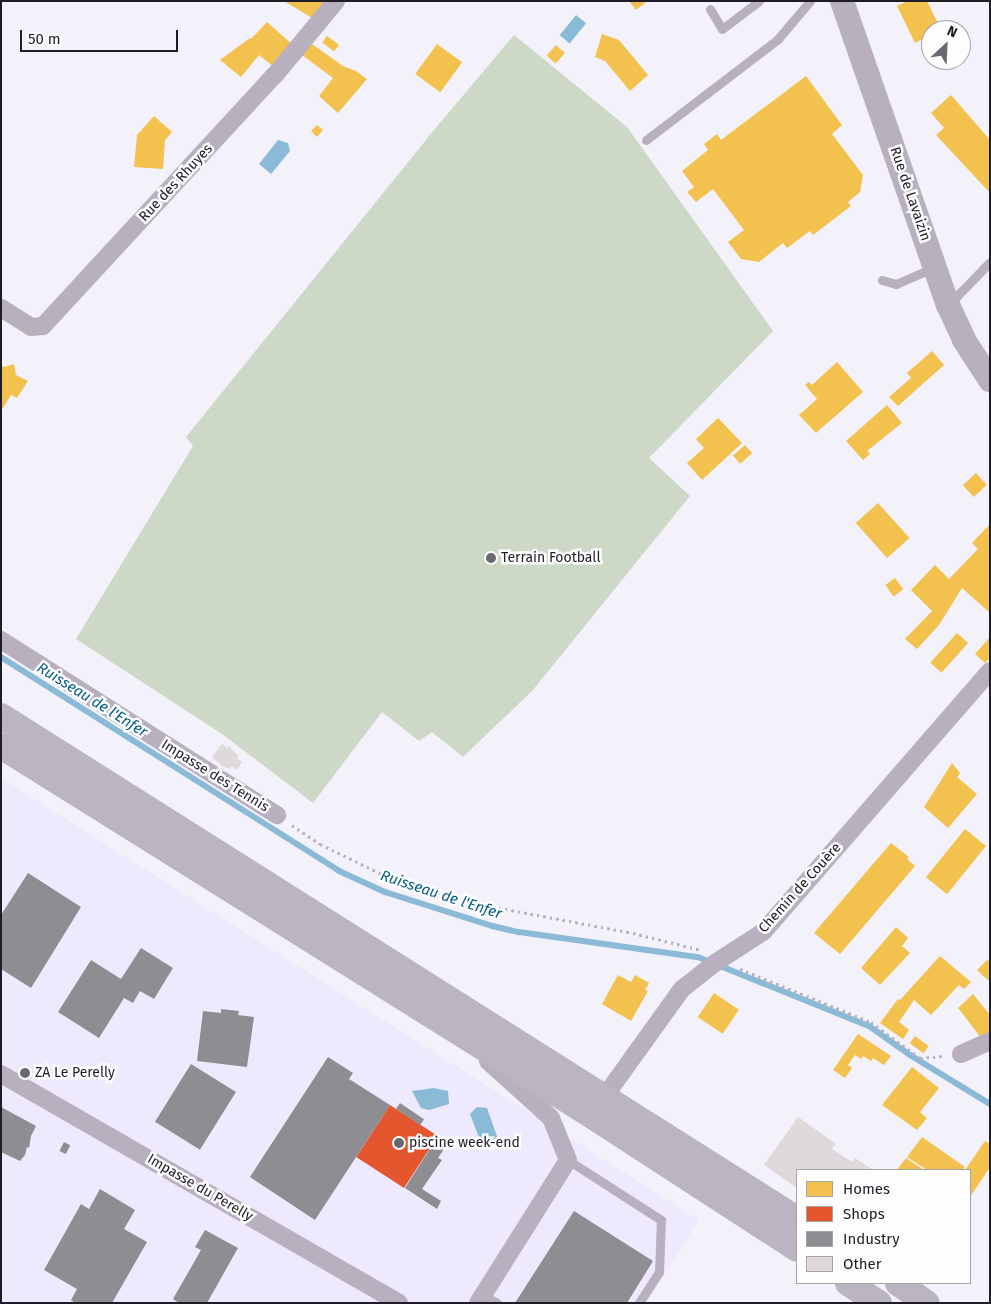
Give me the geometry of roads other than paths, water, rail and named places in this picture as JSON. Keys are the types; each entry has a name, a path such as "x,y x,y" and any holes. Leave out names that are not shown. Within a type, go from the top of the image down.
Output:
{"main road":[{"name":"Rue de Lavaizin","path":"842,1 948,305 964,340 990,380"},
{"path":"1,716 796,1218"},
{"path":"1,746 594,1117 796,1249"},
{"path":"850,1284 879,1303"},
{"path":"899,1284 927,1303"}],"street":[{"name":"Rue des Rhuyes","path":"1,308 31,327 43,326 276,75 336,1"},
{"name":"Impasse des Tennis","path":"1,640 276,815"},
{"name":"Chemin de Couère","path":"605,1096 682,989 722,959 763,932 990,671"},
{"path":"452,1029 550,1118 568,1160 486,1300"},
{"path":"961,1054 990,1041"},
{"name":"Impasse du Perelly","path":"1,1074 399,1303"}],"lane":[{"path":"710,9 722,29 759,1"},
{"path":"646,140 777,40 810,1"},
{"path":"948,305 990,262"},
{"path":"882,280 896,284 935,266"},
{"path":"568,1160 660,1220 659,1272 639,1303"}],"water":[{"path":"576,15 586,23 570,43 560,35"},
{"path":"278,140 288,143 290,151 271,174 259,164"},
{"path":"434,1088 448,1091 449,1104 429,1110 421,1108 412,1091"},
{"path":"477,1107 487,1108 499,1142 483,1148 470,1114"}],"waterway":[{"name":"Ruisseau de l'Enfer","path":"1,657 339,871 385,892 492,926 519,932 698,957 869,1026 910,1055 990,1104"}],"place":[{"name":"Terrain Football","path":"491,558"},
{"name":"ZA Le Perelly","path":"25,1073"},
{"name":"piscine week-end","path":"399,1143"}]}
